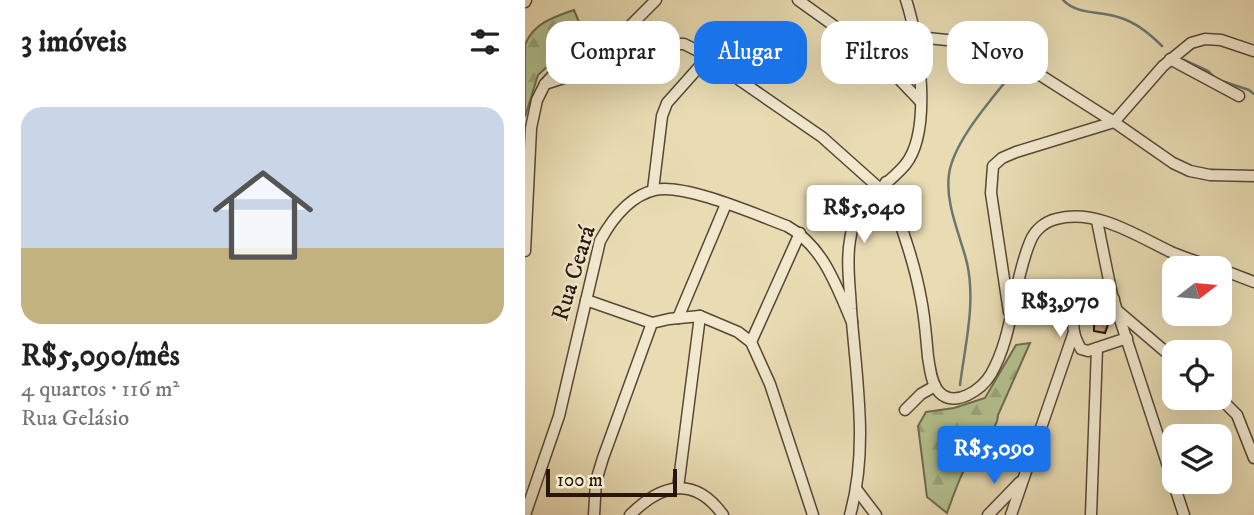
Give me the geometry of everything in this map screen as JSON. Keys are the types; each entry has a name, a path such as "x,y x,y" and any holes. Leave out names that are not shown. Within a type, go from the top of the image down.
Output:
{"street":[{"path":"525,251 531,128 537,100 545,84 566,61 604,47 617,38 656,0"},
{"path":"798,0 879,58 920,101"},
{"path":"906,0 912,21"},
{"path":"933,39 977,43 999,49 1115,122 1173,163 1190,171 1210,175 1254,176"},
{"path":"1010,316 991,193 993,166 1002,158 1016,152 1115,122 1170,59 1191,43 1206,39 1221,40 1254,51"},
{"path":"545,84 670,44 684,44 694,50"},
{"path":"1170,59 1240,96"},
{"path":"694,73 667,103 662,116 653,190 681,191 726,204 800,233 819,253 852,321"},
{"path":"745,84 822,137 882,185 912,262 921,298 930,364 935,386 940,394 953,399 980,389 998,360 1007,336 1029,243 1042,225 1072,216 1097,220 1134,232 1183,256"},
{"path":"850,515 857,490 859,405 848,255 850,236 862,205 904,167 913,153 918,137 919,84"},
{"name":"Rua Ceará","path":"525,515 559,416 600,241 622,208 653,190"},
{"path":"678,318 726,204"},
{"path":"1097,220 1114,299 1184,515"},
{"path":"751,342 800,233"},
{"path":"1232,273 1254,282"},
{"path":"1114,299 1087,305 1073,322 1074,332 1081,349 1088,351 1127,338"},
{"path":"586,300 652,323 700,316 738,332 751,342 770,384 813,515"},
{"path":"1119,312 1162,349"},
{"path":"678,488 700,316"},
{"path":"594,515 596,481 652,323"},
{"path":"1011,515 1074,332"},
{"path":"1091,515 1097,348"},
{"path":"905,410 921,394 935,386"},
{"path":"1232,410 1237,415 1254,457"},
{"path":"988,515 1023,479"},
{"path":"630,515 653,495 678,488 694,491 709,499 723,515"},
{"path":"857,490 876,515"}],"green space":[{"path":"574,10 579,21 547,21"},
{"path":"546,22 546,68 538,75 525,117 525,45 539,26"},
{"path":"1030,343 995,426 965,467 947,513 927,497 918,426 926,412 954,408 985,398 1016,345"}],"building":[{"path":"1097,311 1111,316 1105,333 1094,331 1094,313"}],"waterway":[{"path":"1063,0 1083,11 1127,20 1143,29 1162,46"},
{"path":"1184,60 1208,71 1216,79"},
{"path":"1222,81 1254,94"},
{"path":"960,385 969,324 970,293 967,263 949,197 949,174 958,147 1004,84"}]}
